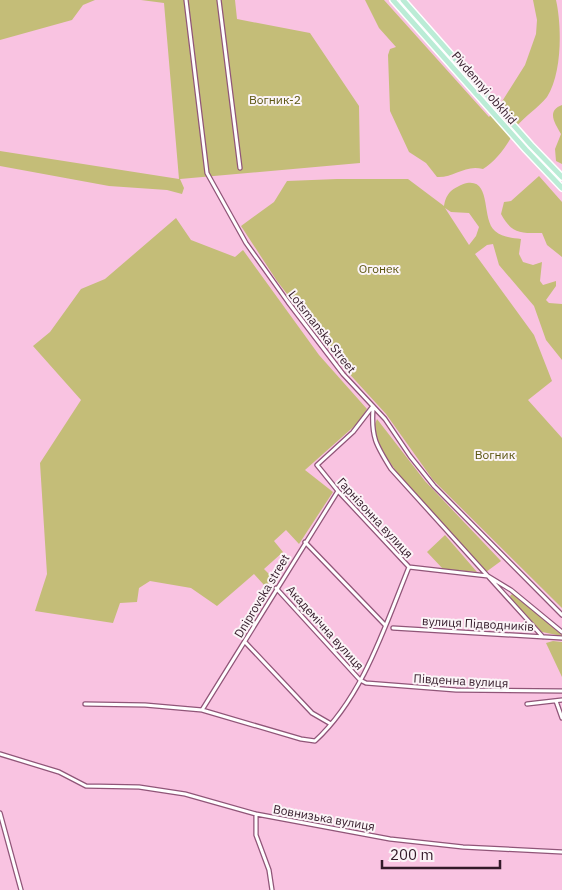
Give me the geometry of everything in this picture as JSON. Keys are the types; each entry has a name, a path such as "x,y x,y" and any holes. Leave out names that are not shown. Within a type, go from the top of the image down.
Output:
{"main road":[{"name":"Pivdennyi obkhid","path":"393,0 562,188"},
{"name":"Pivdennyi obkhid","path":"403,0 531,145 562,177"}],"street":[{"name":"Lotsmanska Street","path":"186,0 207,173 246,242 270,278 343,374 373,406 434,486 562,615"},
{"path":"219,0 240,168"},
{"name":"Гарнізонна вулиця","path":"373,406 353,432 316,465 410,567 488,576"},
{"path":"373,406 372,429 377,446 391,469 543,637"},
{"name":"Dniprovska street","path":"202,710 338,491"},
{"path":"305,542 386,625"},
{"path":"85,704 145,705 202,710 301,739 315,740 331,724 360,680 386,625 410,567"},
{"path":"488,576 511,590 562,632"},
{"name":"Академічна вулиця","path":"276,588 360,680"},
{"name":"вулиця Підводників","path":"393,628 562,638"},
{"path":"245,642 312,713 331,724"},
{"name":"Південна вулиця","path":"360,680 374,685 456,690 562,691"},
{"path":"527,704 562,700"},
{"path":"556,701 562,718"},
{"name":"Вовнизька вулиця","path":"0,754 59,772 86,786 139,787 184,794 256,814 390,839 464,847 562,852"},
{"path":"0,813 21,890"},
{"path":"256,814 256,835 270,870 272,890"}],"green space":[{"path":"0,0 95,0 83,5 72,20 0,40"},
{"name":"Вогник-2","path":"141,0 235,0 237,19 310,33 359,106 360,163 180,179 184,188 182,194 167,190 109,186 0,166 0,151 179,179 164,3"},
{"path":"365,0 384,0 489,117 501,103 525,65 536,34 537,20 533,0 556,0 560,36 556,76 552,87 547,97 516,127 504,149 487,166 483,169 471,168 443,177 437,177 426,163 409,152 390,111 388,55 390,49 396,47 379,28"},
{"path":"562,105 562,164 556,161 555,149 561,134 554,122 553,114"},
{"path":"539,176 562,202 562,257 547,245 542,233 517,231 505,221 501,214 504,202 511,201"},
{"name":"Огонек","path":"408,179 444,206 450,192 458,186 475,183 483,193 488,218 495,231 504,236 521,239 519,254 523,262 533,265 542,262 540,281 543,285 556,281 556,286 546,300 549,303 562,304 562,360 546,340 534,306 499,265 493,244 487,245 475,254 534,335 552,381 528,400 562,438 562,608 433,480 386,414 344,368 277,281 241,226 274,202 287,181","holes":["445,208 451,212 469,213 479,227 476,236 469,245"]},
{"path":"176,218 191,240 235,257 243,250 319,355 367,409 359,422 305,470 333,492 299,544 286,530 274,541 283,552 264,569 276,581 264,585 254,574 217,606 191,588 150,581 139,588 137,602 120,603 113,623 35,611 47,574 40,463 81,400 33,346 50,332 81,289 105,279"},
{"path":"377,419 425,481 501,561 486,572 422,504 393,467 381,448 373,429"},
{"path":"445,535 477,572 443,569 427,552"},
{"path":"513,593 562,636 542,632 511,599 510,596"},
{"path":"553,641 562,642 562,677 546,643"}],"park label":[{"name":"Вогник","path":"495,455"}]}
